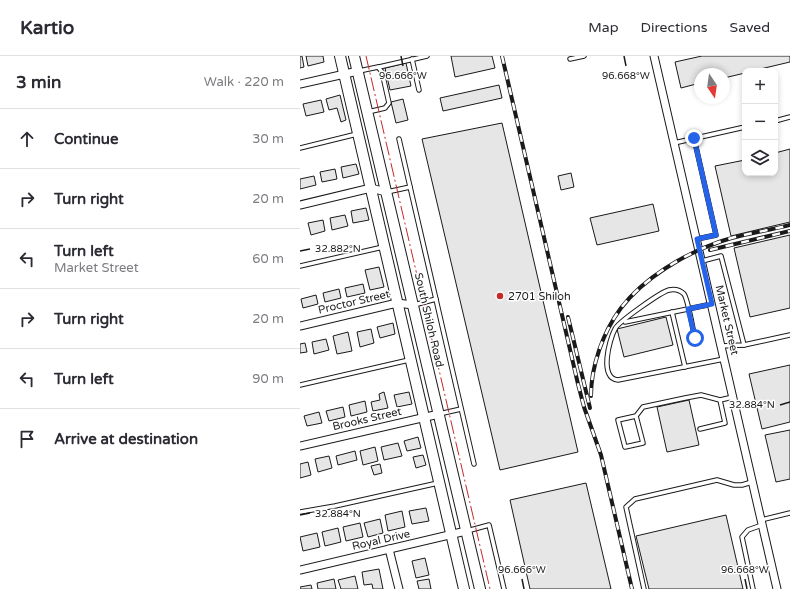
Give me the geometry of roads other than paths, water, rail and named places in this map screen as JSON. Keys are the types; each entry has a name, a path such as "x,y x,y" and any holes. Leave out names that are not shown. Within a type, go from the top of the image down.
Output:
{"main road":[{"path":"340,56 464,589"},
{"name":"South Shiloh Road","path":"354,56 480,589"}],"street":[{"name":"Market Street","path":"654,56 777,589"},
{"path":"300,84 358,71"},
{"path":"300,205 371,188 386,192"},
{"name":"Proctor Street","path":"300,326 397,303 413,305"},
{"name":"Brooks Street","path":"300,446 439,414"},
{"name":"Royal Drive","path":"300,570 466,531"},
{"path":"389,549 399,589"}],"lane":[{"path":"358,71 427,56"},
{"path":"570,59 584,56"},
{"path":"412,59 419,90"},
{"path":"367,112 385,108 389,103 382,72 379,67"},
{"path":"778,119 790,117"},
{"path":"674,143 742,128"},
{"path":"300,148 358,134"},
{"path":"694,138 716,235 697,239"},
{"path":"399,140 474,464"},
{"path":"386,192 410,187"},
{"path":"300,266 384,246"},
{"path":"702,261 721,256 744,345"},
{"path":"695,338 684,294 678,290 669,290 656,296 615,328 607,356 608,372 614,380 618,380 724,359"},
{"path":"413,305 436,300"},
{"path":"622,322 712,304"},
{"path":"672,312 685,367"},
{"path":"721,346 744,345 790,335"},
{"path":"300,385 410,360"},
{"path":"636,416 643,443 625,447 618,420 636,416 643,407 701,395 720,400 733,397"},
{"path":"700,429 725,422 720,400"},
{"path":"439,414 461,409"},
{"path":"644,589 626,507 635,499 716,480 734,485 742,485 752,482"},
{"path":"300,512 335,506 439,482"},
{"path":"753,589 742,538 748,530 762,522 790,513"},
{"path":"466,531 489,525 504,589"}],"railway":[{"path":"502,56 578,384 584,407 601,455 632,589"},
{"path":"591,396 593,373 604,338 621,308 641,287 666,268 706,247 736,237 790,225"},
{"path":"710,250 790,231"},
{"path":"568,317 590,408"}],"place":[{"name":"2701 Shiloh","path":"500,296"}]}
